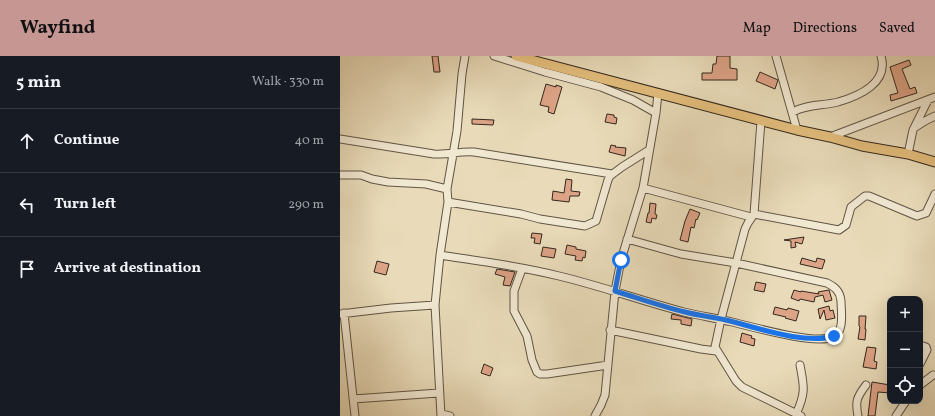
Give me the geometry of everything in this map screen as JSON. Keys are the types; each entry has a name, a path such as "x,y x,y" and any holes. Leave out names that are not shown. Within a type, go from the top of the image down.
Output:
{"main road":[{"path":"516,56 761,121 862,146 908,154 935,162"}],"street":[{"path":"450,416 441,415 436,305 440,255 457,131 465,56"},
{"path":"494,56 601,87 633,100 656,113"},
{"path":"776,56 797,130"},
{"path":"793,112 806,106 838,102 869,88 878,80 882,70 881,56"},
{"path":"594,416 602,405 605,394 610,330 615,291 621,260 643,188 658,93"},
{"path":"830,137 935,98"},
{"path":"908,154 913,130 928,100"},
{"path":"913,130 935,116"},
{"path":"761,121 753,216 745,229 721,319 716,341 716,351 736,381 742,387 799,415 804,392 800,365"},
{"path":"340,139 438,155 466,151 612,174"},
{"path":"448,202 585,226 596,221 608,180 612,174 649,150"},
{"path":"340,175 361,175 370,179 388,182 426,184 448,189"},
{"path":"643,188 753,216 839,230 846,225 850,207 865,196 869,196 917,216 926,213 935,194"},
{"path":"440,255 558,276 685,312 721,319 789,336 830,338 838,334 840,328 840,297 838,290 827,283 736,263 682,254 628,239"},
{"path":"522,269 514,291 514,311 527,336 532,360 537,372 540,374 547,374 608,365"},
{"path":"355,416 342,313 436,305"},
{"path":"610,330 716,351"},
{"path":"923,346 926,347 927,350 923,358"},
{"path":"923,383 933,376"},
{"path":"858,416 856,405 857,399 866,386"},
{"path":"354,399 439,393"},
{"path":"896,416 904,404"}],"building":[{"path":"432,56 438,56 440,72 434,72"},
{"path":"717,56 730,56 730,68 737,69 737,80 702,80 702,73 712,73 713,64 716,64"},
{"path":"909,60 911,65 902,69 910,89 915,87 917,93 891,101 890,95 898,93 890,67"},
{"path":"760,72 778,80 775,89 756,81"},
{"path":"546,84 562,87 554,114 548,112 549,107 540,105"},
{"path":"607,114 614,115 614,117 617,118 616,124 605,122"},
{"path":"472,119 494,120 493,125 472,124"},
{"path":"611,145 626,148 625,156 609,152"},
{"path":"566,179 572,180 571,191 580,192 579,196 570,196 569,202 552,200 553,191 564,193"},
{"path":"650,203 656,204 655,214 657,215 656,219 652,218 651,223 646,222"},
{"path":"690,209 700,213 697,220 696,219 694,228 691,227 688,242 680,240"},
{"path":"532,233 542,234 540,244 534,243 535,238 531,238"},
{"path":"804,237 802,244 795,242 796,247 791,248 791,241 784,240"},
{"path":"567,245 586,251 585,258 583,257 582,261 575,260 576,256 565,254"},
{"path":"543,247 556,249 554,258 541,256"},
{"path":"802,258 816,262 817,258 825,260 822,269 800,264"},
{"path":"377,261 389,264 386,275 374,272"},
{"path":"497,269 515,272 510,286 503,285 505,277 495,274"},
{"path":"756,282 766,284 764,292 754,290"},
{"path":"794,290 819,294 818,292 829,290 832,300 825,302 823,295 815,297 814,302 800,299 799,301 791,298"},
{"path":"829,306 830,311 833,310 835,318 826,320 824,310 820,319 818,309"},
{"path":"775,307 799,311 796,321 773,314"},
{"path":"672,314 692,319 691,326 681,324 681,320 671,319"},
{"path":"859,316 866,316 865,340 858,339 860,327"},
{"path":"742,333 752,336 751,338 755,339 754,346 740,342"},
{"path":"867,347 876,348 874,361 877,362 876,369 863,367"},
{"path":"484,364 493,368 490,376 481,373"},
{"path":"872,382 887,384 887,393 878,392 875,416 868,416"}],"route":[{"path":"621,260 615,291 685,312 721,319 789,336 807,338 830,338 834,336"}]}
